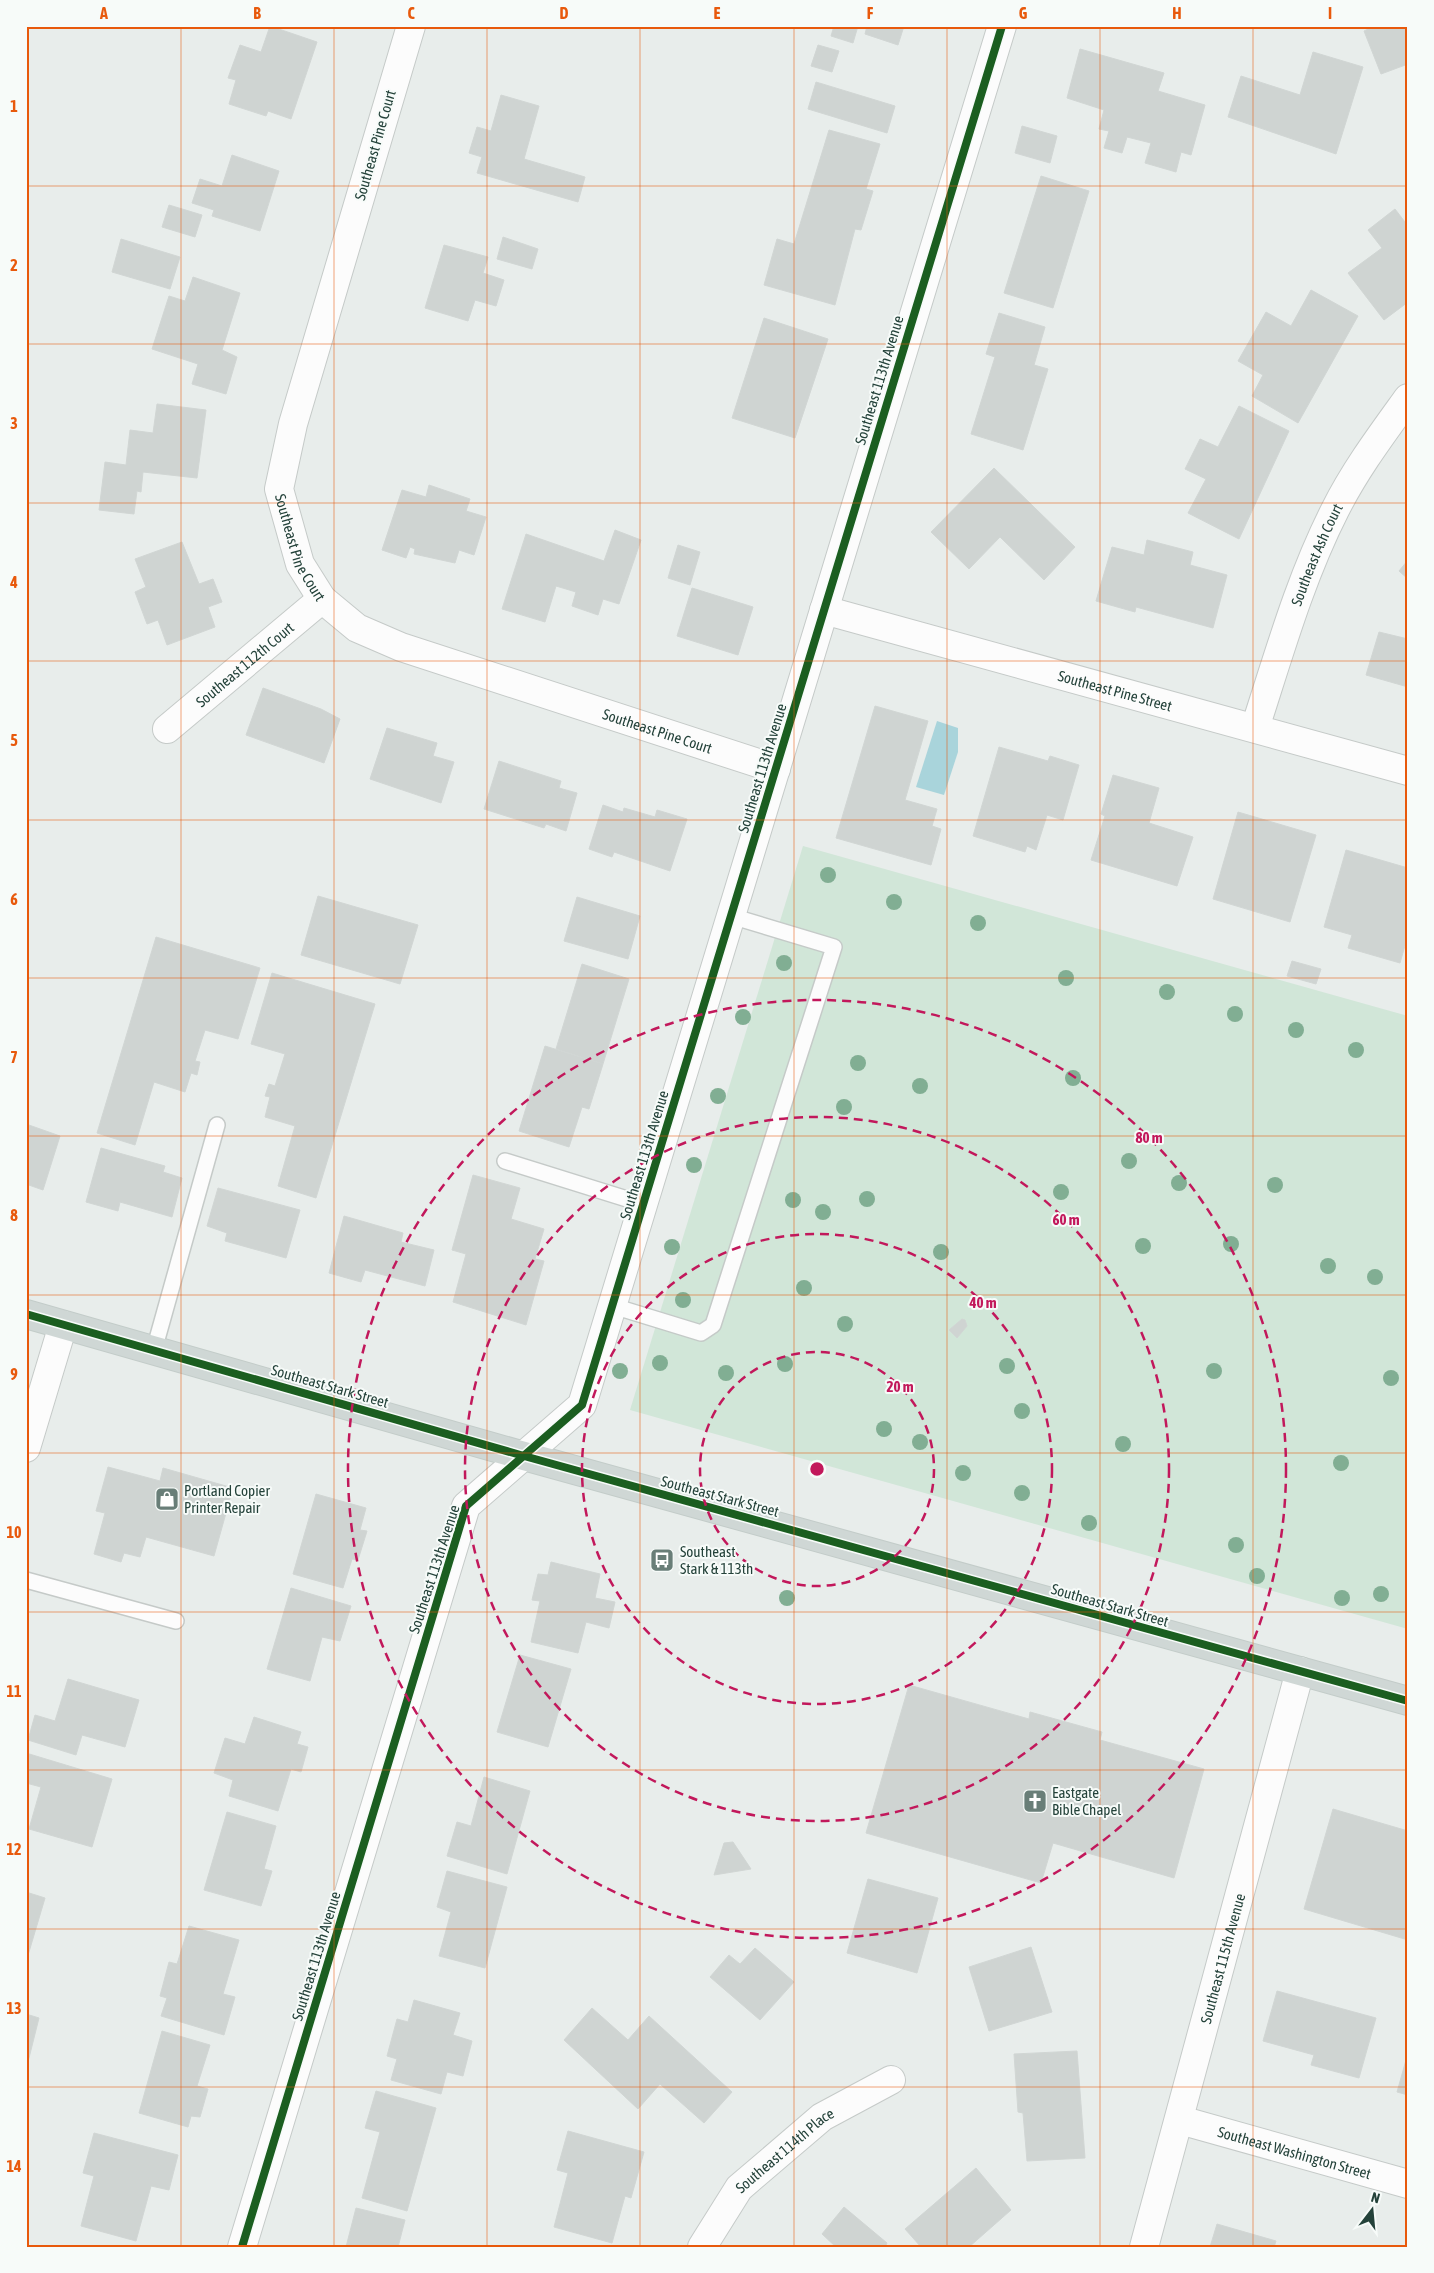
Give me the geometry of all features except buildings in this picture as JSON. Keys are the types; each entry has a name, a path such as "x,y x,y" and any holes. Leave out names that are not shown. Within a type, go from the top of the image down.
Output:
{"main road":[{"name":"Southeast Stark Street","path":"26,1314 524,1456 1408,1701"}],"street":[{"name":"Southeast Pine Court","path":"411,26 293,424 279,489 300,564 322,599 357,628 401,647 776,769"},
{"name":"Southeast 113th Avenue","path":"242,2247 466,1506 582,1405 1002,26"},
{"name":"Southeast Ash Court","path":"1255,728 1302,586 1335,509 1374,446 1408,398"},
{"name":"Southeast 112th Court","path":"168,729 322,599"},
{"name":"Southeast Pine Street","path":"824,610 1408,771"},
{"path":"26,1448 63,1325"},
{"name":"Southeast 115th Avenue","path":"1144,2247 1180,2120 1300,1671"},
{"name":"Southeast 114th Place","path":"702,2247 739,2188 822,2117 891,2080"},
{"name":"Southeast Washington Street","path":"1180,2120 1408,2184"}],"lane":[{"path":"613,1306 701,1334 714,1325 834,947 731,916"},
{"path":"154,1350 217,1126"},
{"path":"505,1161 643,1204"},
{"path":"26,1580 176,1621"}],"green space":[{"path":"803,846 1408,1016 1408,1629 630,1410"}],"water":[{"path":"937,721 958,728 958,752 944,795 916,787"}],"cycle path":[{"path":"242,2247 466,1506 582,1405 1002,26"},
{"path":"26,1314 524,1456 1408,1701"}],"place":[{"name":"Portland Copier Printer Repair","path":"167,1499"},
{"name":"Southeast Stark & 113th","path":"662,1560"},
{"name":"Eastgate Bible Chapel","path":"1035,1801"}]}
